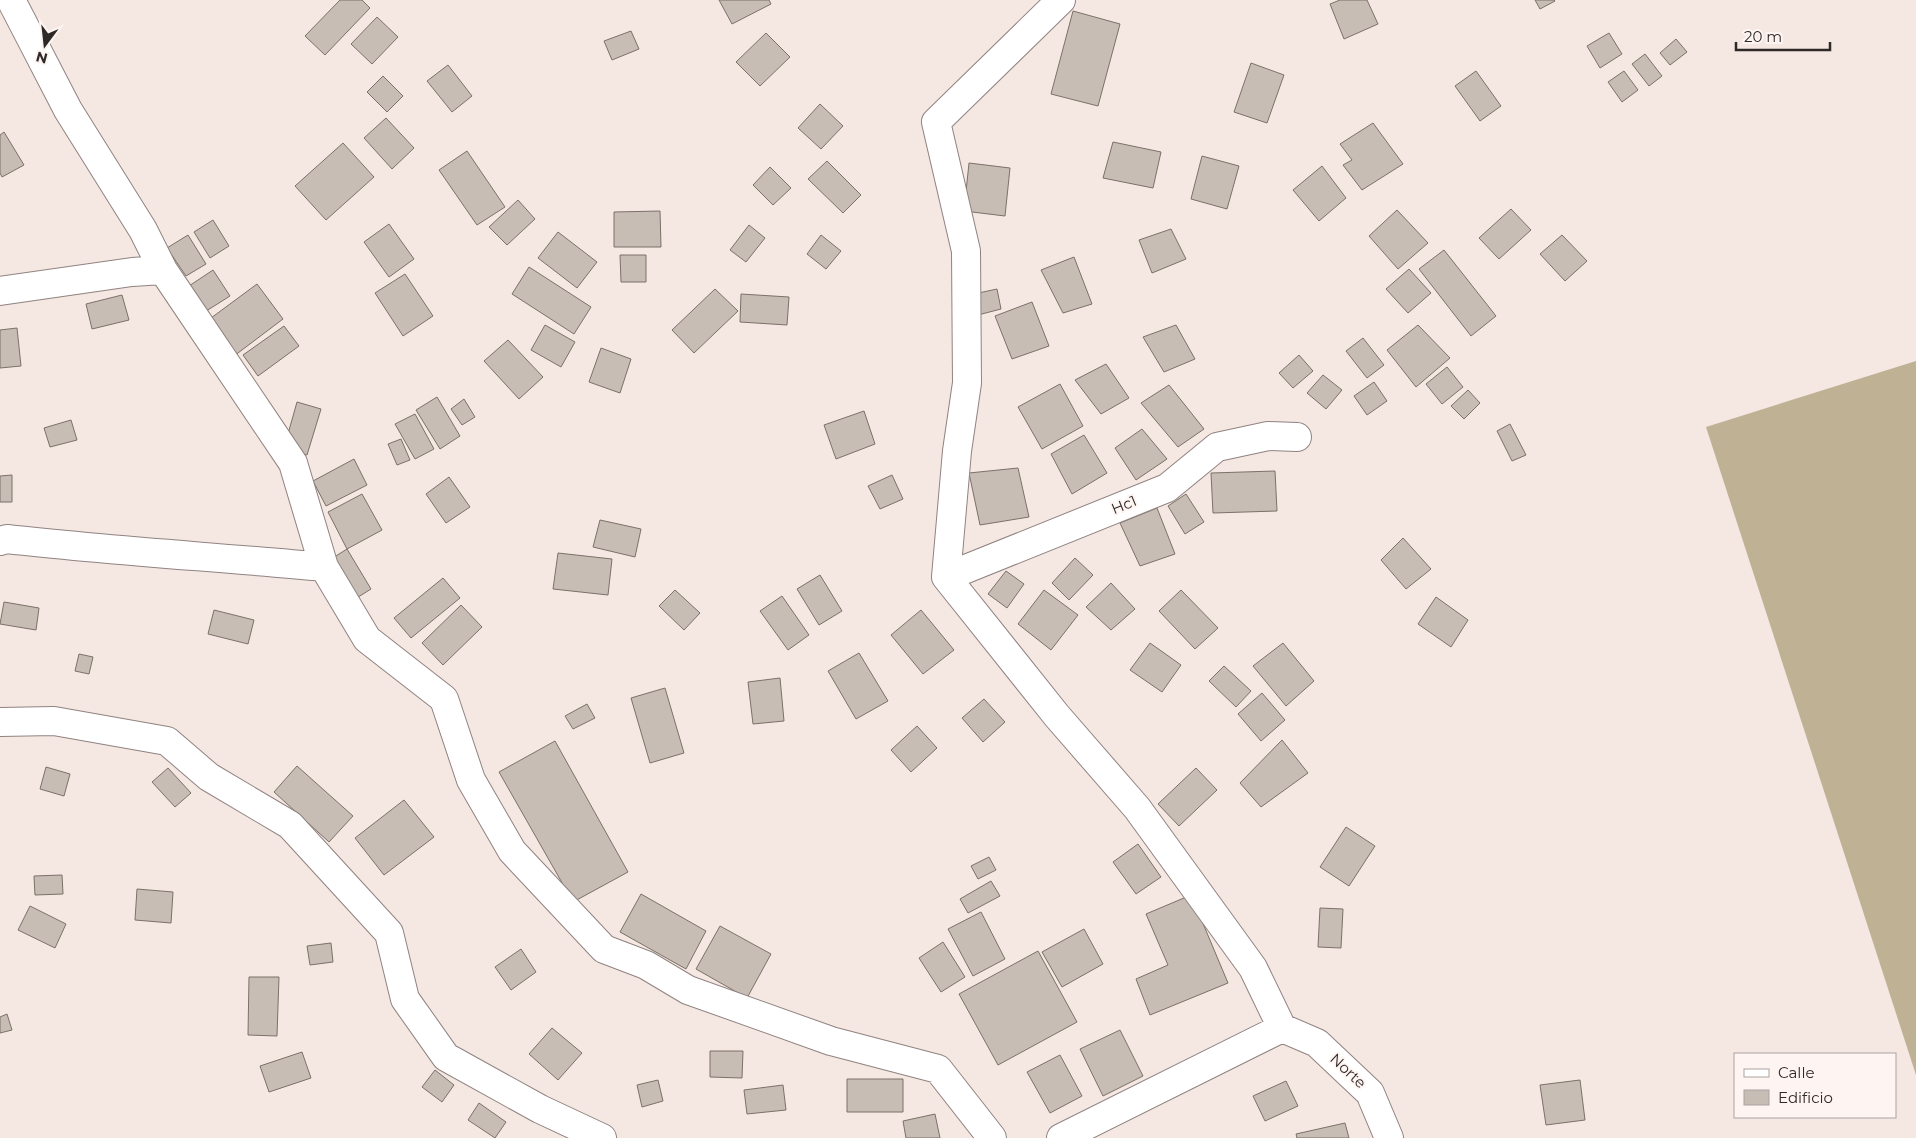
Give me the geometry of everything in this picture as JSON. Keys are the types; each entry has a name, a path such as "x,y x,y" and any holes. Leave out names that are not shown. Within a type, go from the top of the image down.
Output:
{"street":[{"path":"11,0 68,110 143,230 163,270 292,464 324,566 366,639 444,699 471,780 512,851 604,950 646,964 688,990 831,1041 938,1069 992,1138"},
{"path":"1061,0 936,122 966,251 967,383 957,451 946,577 1057,716 1137,808 1253,968 1282,1028 1061,1138"},
{"path":"0,292 132,272 163,270"},
{"name":"Hc1","path":"946,577 1167,488 1217,447 1268,436 1297,437"},
{"path":"0,541 7,539 96,549 211,556 324,566"},
{"path":"0,722 54,722 167,741 209,777 290,825 389,934 405,999 446,1057 540,1109 602,1138"},
{"name":"Norte","path":"1282,1028 1317,1043 1370,1092 1389,1138"}],"shaded area":[{"path":"1916,361 1916,1075 1706,427"}],"building":[{"path":"340,0 362,0 370,8 325,55 305,36"},
{"path":"719,0 769,0 771,4 732,24"},
{"path":"1340,0 1367,0 1378,24 1344,39 1330,4"},
{"path":"1535,0 1554,0 1555,1 1540,9"},
{"path":"1073,11 1120,24 1098,106 1051,94"},
{"path":"377,17 398,37 372,64 351,44"},
{"path":"631,31 639,49 612,60 604,41"},
{"path":"766,33 790,57 760,86 736,62"},
{"path":"1609,33 1622,54 1600,68 1587,46"},
{"path":"1676,39 1687,52 1670,65 1660,53"},
{"path":"1645,54 1662,76 1649,86 1632,64"},
{"path":"1251,63 1284,75 1267,123 1234,112"},
{"path":"448,65 472,96 452,112 427,81"},
{"path":"1476,71 1501,106 1480,121 1455,86"},
{"path":"1624,71 1638,90 1622,102 1608,82"},
{"path":"383,76 403,96 387,112 367,92"},
{"path":"820,104 843,126 821,149 798,128"},
{"path":"386,118 414,148 392,169 364,138"},
{"path":"1373,123 1403,164 1362,190 1343,165 1352,160 1340,144"},
{"path":"4,132 24,165 2,177 0,173 0,135"},
{"path":"1113,142 1161,152 1153,188 1103,178"},
{"path":"343,143 374,177 326,220 295,186"},
{"path":"467,151 505,207 477,225 439,170"},
{"path":"1202,156 1239,166 1227,209 1191,199"},
{"path":"827,161 861,195 843,213 808,179"},
{"path":"969,163 1010,168 1005,216 964,211"},
{"path":"1322,166 1346,198 1319,221 1293,190"},
{"path":"770,167 791,188 773,205 753,185"},
{"path":"518,200 535,219 507,245 489,227"},
{"path":"1511,209 1531,230 1499,259 1479,238"},
{"path":"1397,210 1428,243 1398,269 1369,236"},
{"path":"660,211 661,247 614,247 614,212"},
{"path":"213,220 229,246 210,258 194,232"},
{"path":"389,224 414,259 389,277 364,242"},
{"path":"749,225 765,238 746,262 730,250"},
{"path":"1171,229 1186,259 1152,273 1139,240"},
{"path":"558,232 597,262 577,288 538,258"},
{"path":"188,235 206,264 186,276 167,248"},
{"path":"821,235 841,251 826,269 807,254"},
{"path":"1562,235 1587,261 1565,281 1540,254"},
{"path":"1444,250 1496,316 1471,336 1419,269"},
{"path":"620,255 646,255 646,282 621,282"},
{"path":"1074,257 1092,304 1063,313 1041,270"},
{"path":"529,267 591,307 574,334 512,294"},
{"path":"1409,269 1431,293 1408,313 1386,289"},
{"path":"213,270 230,296 203,313 186,288"},
{"path":"405,274 433,316 403,336 375,293"},
{"path":"257,284 283,319 234,356 207,321"},
{"path":"715,289 738,311 694,353 672,330"},
{"path":"997,289 1001,309 974,316 969,295"},
{"path":"741,294 789,297 787,325 740,322"},
{"path":"122,295 129,320 92,329 86,304"},
{"path":"1032,302 1049,346 1012,359 995,316"},
{"path":"545,325 575,342 561,367 531,350"},
{"path":"1176,325 1195,359 1164,372 1143,337"},
{"path":"1418,325 1450,358 1416,387 1387,350"},
{"path":"284,326 299,346 258,376 243,355"},
{"path":"17,328 21,366 0,368 0,330"},
{"path":"1363,338 1384,365 1367,378 1346,351"},
{"path":"508,340 543,377 519,399 484,361"},
{"path":"601,348 631,359 620,393 589,382"},
{"path":"1299,355 1313,371 1293,388 1279,373"},
{"path":"1106,364 1129,398 1101,414 1075,380"},
{"path":"1447,367 1463,387 1442,404 1426,384"},
{"path":"1323,375 1342,390 1326,409 1307,393"},
{"path":"1374,382 1387,401 1367,415 1354,396"},
{"path":"1060,384 1083,426 1042,449 1018,407"},
{"path":"1169,385 1204,429 1178,447 1141,403"},
{"path":"1468,390 1480,403 1464,419 1451,406"},
{"path":"437,397 460,436 440,449 416,410"},
{"path":"464,399 475,417 462,425 451,409"},
{"path":"297,402 321,409 307,455 284,448"},
{"path":"864,411 875,444 836,459 824,425"},
{"path":"415,414 434,449 415,459 395,424"},
{"path":"71,420 77,440 50,447 44,428"},
{"path":"1510,424 1526,455 1512,461 1497,431"},
{"path":"1142,429 1167,459 1136,480 1115,448"},
{"path":"1084,435 1107,473 1072,494 1051,454"},
{"path":"401,439 410,460 397,465 388,444"},
{"path":"354,459 367,485 326,506 313,481"},
{"path":"1018,468 1029,517 980,525 969,473"},
{"path":"1275,471 1277,511 1213,513 1211,473"},
{"path":"12,475 12,502 0,502 0,476"},
{"path":"892,475 903,499 880,509 868,486"},
{"path":"449,477 470,507 446,523 426,494"},
{"path":"362,494 382,530 347,549 328,512"},
{"path":"1186,494 1204,522 1185,534 1168,506"},
{"path":"1157,508 1175,554 1140,566 1120,523"},
{"path":"600,520 641,529 635,557 593,547"},
{"path":"1403,538 1431,569 1406,589 1381,560"},
{"path":"347,549 371,589 355,599 331,559"},
{"path":"558,553 612,559 608,595 553,589"},
{"path":"1075,558 1093,575 1069,600 1052,583"},
{"path":"1006,571 1024,584 1007,608 988,594"},
{"path":"820,575 842,611 819,625 797,589"},
{"path":"443,578 460,598 411,638 394,618"},
{"path":"1111,583 1135,609 1111,630 1086,607"},
{"path":"675,590 700,613 684,630 659,606"},
{"path":"1044,590 1078,615 1051,650 1018,624"},
{"path":"1181,590 1218,628 1195,649 1159,611"},
{"path":"782,596 809,635 788,650 760,611"},
{"path":"1436,597 1468,620 1451,647 1418,624"},
{"path":"4,602 39,608 36,630 0,624"},
{"path":"461,605 482,627 443,665 422,643"},
{"path":"214,610 254,620 248,644 208,634"},
{"path":"921,610 954,650 923,674 891,635"},
{"path":"1150,643 1181,665 1162,692 1130,670"},
{"path":"1283,643 1314,681 1286,706 1253,666"},
{"path":"859,653 888,701 856,719 828,671"},
{"path":"79,654 93,657 89,674 75,671"},
{"path":"1224,666 1251,691 1236,707 1209,681"},
{"path":"780,678 784,721 753,724 748,682"},
{"path":"665,688 684,753 650,763 631,698"},
{"path":"1262,693 1285,720 1261,741 1238,714"},
{"path":"984,699 1005,722 983,742 962,718"},
{"path":"587,704 595,718 573,729 565,716"},
{"path":"917,726 937,748 911,772 891,750"},
{"path":"1282,740 1308,773 1261,807 1240,783"},
{"path":"555,741 628,872 573,902 499,772"},
{"path":"297,766 353,816 329,842 274,792"},
{"path":"46,767 70,774 64,796 40,789"},
{"path":"168,768 191,793 175,807 152,782"},
{"path":"1196,768 1217,790 1179,826 1158,804"},
{"path":"404,800 434,837 384,875 355,838"},
{"path":"1346,827 1375,846 1349,886 1320,867"},
{"path":"1138,844 1161,877 1136,894 1113,862"},
{"path":"989,857 996,870 978,879 971,866"},
{"path":"62,875 63,894 35,895 34,876"},
{"path":"991,881 1000,896 968,913 960,899"},
{"path":"137,889 173,892 171,923 135,920"},
{"path":"641,894 706,931 686,969 620,932"},
{"path":"1191,895 1228,983 1150,1015 1136,979 1168,965 1146,914"},
{"path":"30,906 66,924 55,948 18,930"},
{"path":"1320,908 1343,909 1341,948 1318,947"},
{"path":"981,912 1005,959 973,976 948,929"},
{"path":"720,926 771,954 747,998 696,969"},
{"path":"1084,929 1103,964 1062,987 1042,952"},
{"path":"943,942 965,977 941,992 919,958"},
{"path":"331,943 333,962 310,965 307,946"},
{"path":"521,949 536,972 511,990 495,967"},
{"path":"1038,951 1077,1022 998,1065 959,994"},
{"path":"249,977 279,977 277,1036 248,1035"},
{"path":"7,1014 12,1030 0,1033 0,1017"},
{"path":"552,1028 582,1053 558,1080 529,1054"},
{"path":"1120,1030 1143,1076 1103,1096 1080,1049"},
{"path":"710,1051 743,1051 742,1078 710,1077"},
{"path":"302,1052 311,1078 269,1092 260,1066"},
{"path":"1060,1055 1082,1096 1050,1113 1027,1072"},
{"path":"435,1070 454,1085 442,1102 422,1087"},
{"path":"847,1079 903,1079 903,1112 847,1112"},
{"path":"658,1080 663,1101 642,1107 637,1085"},
{"path":"1580,1080 1585,1120 1546,1125 1540,1085"},
{"path":"1286,1081 1298,1106 1265,1121 1253,1096"},
{"path":"783,1085 786,1110 747,1114 744,1090"},
{"path":"479,1103 506,1122 495,1138 468,1120"},
{"path":"935,1114 940,1138 906,1138 903,1121"},
{"path":"1345,1123 1349,1138 1297,1138 1296,1134"}]}
